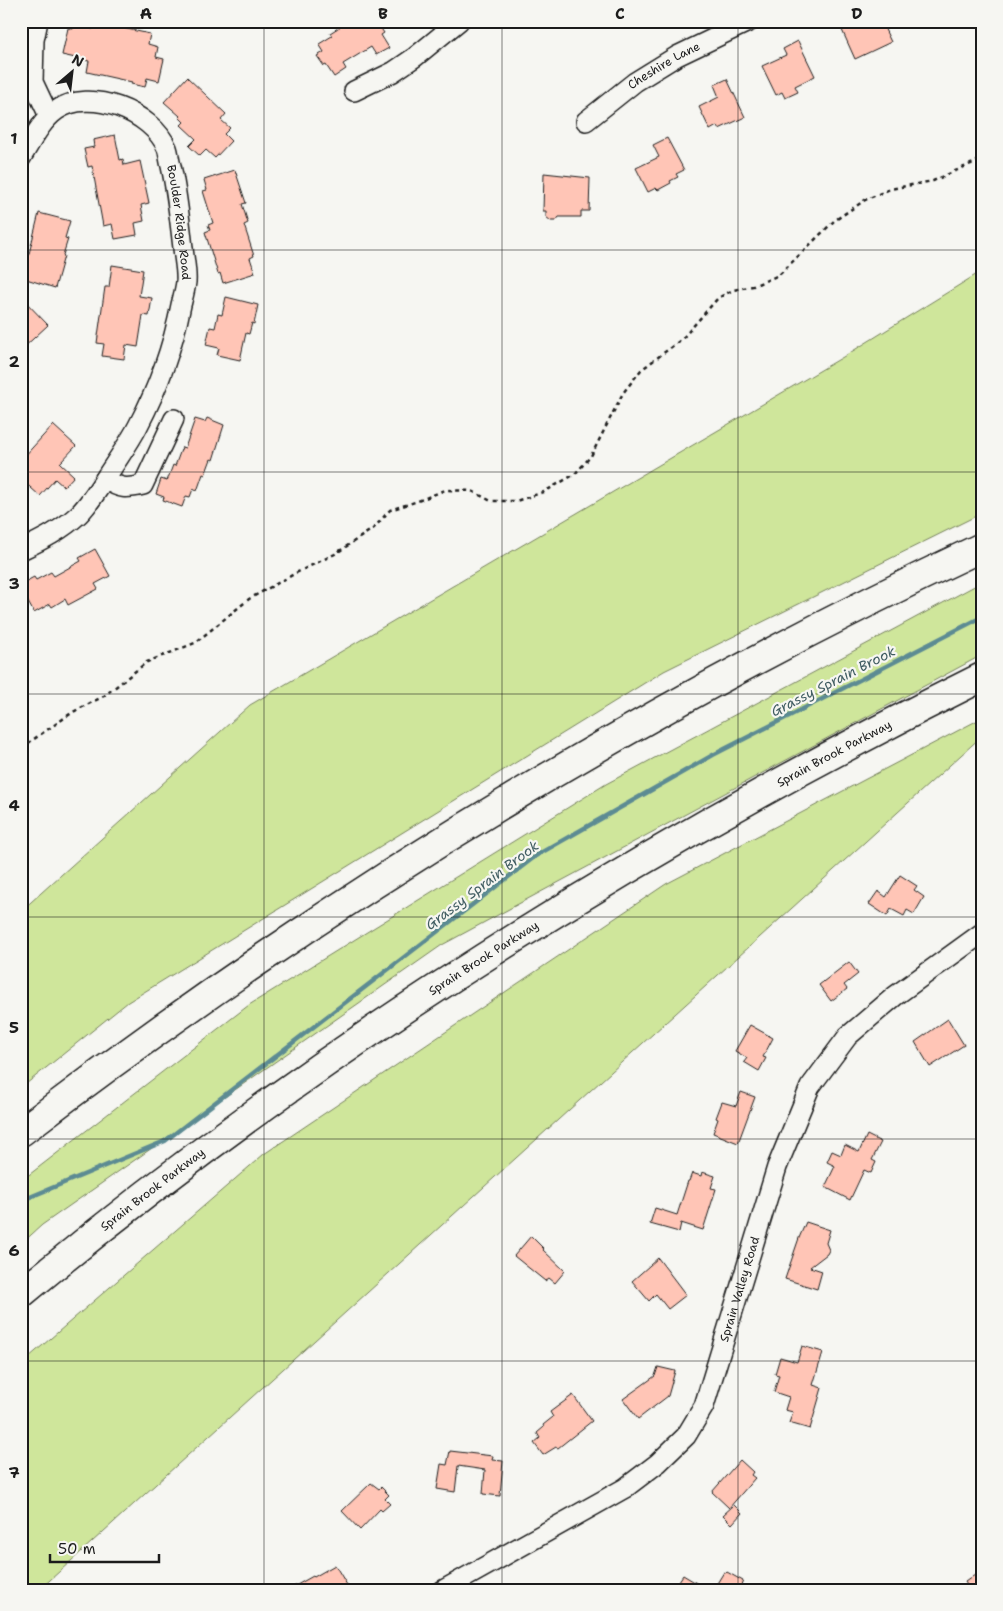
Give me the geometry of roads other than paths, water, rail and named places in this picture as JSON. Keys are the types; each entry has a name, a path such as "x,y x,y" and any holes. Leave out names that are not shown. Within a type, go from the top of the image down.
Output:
{"highway":[{"path":"21,1132 106,1067 236,975 457,831 685,698 872,600 982,546"},
{"name":"Sprain Brook Parkway","path":"21,1294 126,1209 255,1112 341,1052 474,964 609,880 724,814 848,746 982,677"}],"street":[{"path":"38,21 34,40 32,82 49,116"},
{"path":"354,91 393,72 415,57 458,21"},
{"name":"Cheshire Lane","path":"586,121 635,82 677,56 750,21"},
{"name":"Boulder Ridge Road","path":"21,158 49,116 69,103 86,100 111,104 126,109 148,124 158,134 166,147 179,210 186,282 176,331 138,426 105,479 80,512 67,524 44,539 21,550"},
{"path":"105,479 116,486 129,488 143,484 174,420"},
{"name":"Sprain Valley Road","path":"442,1590 625,1488 658,1463 686,1436 704,1406 777,1167 810,1087 848,1036 895,996 982,932"}],"waterway":[{"name":"Grassy Sprain Brook","path":"21,1207 30,1197 165,1141 537,855 713,755 982,617"}]}
